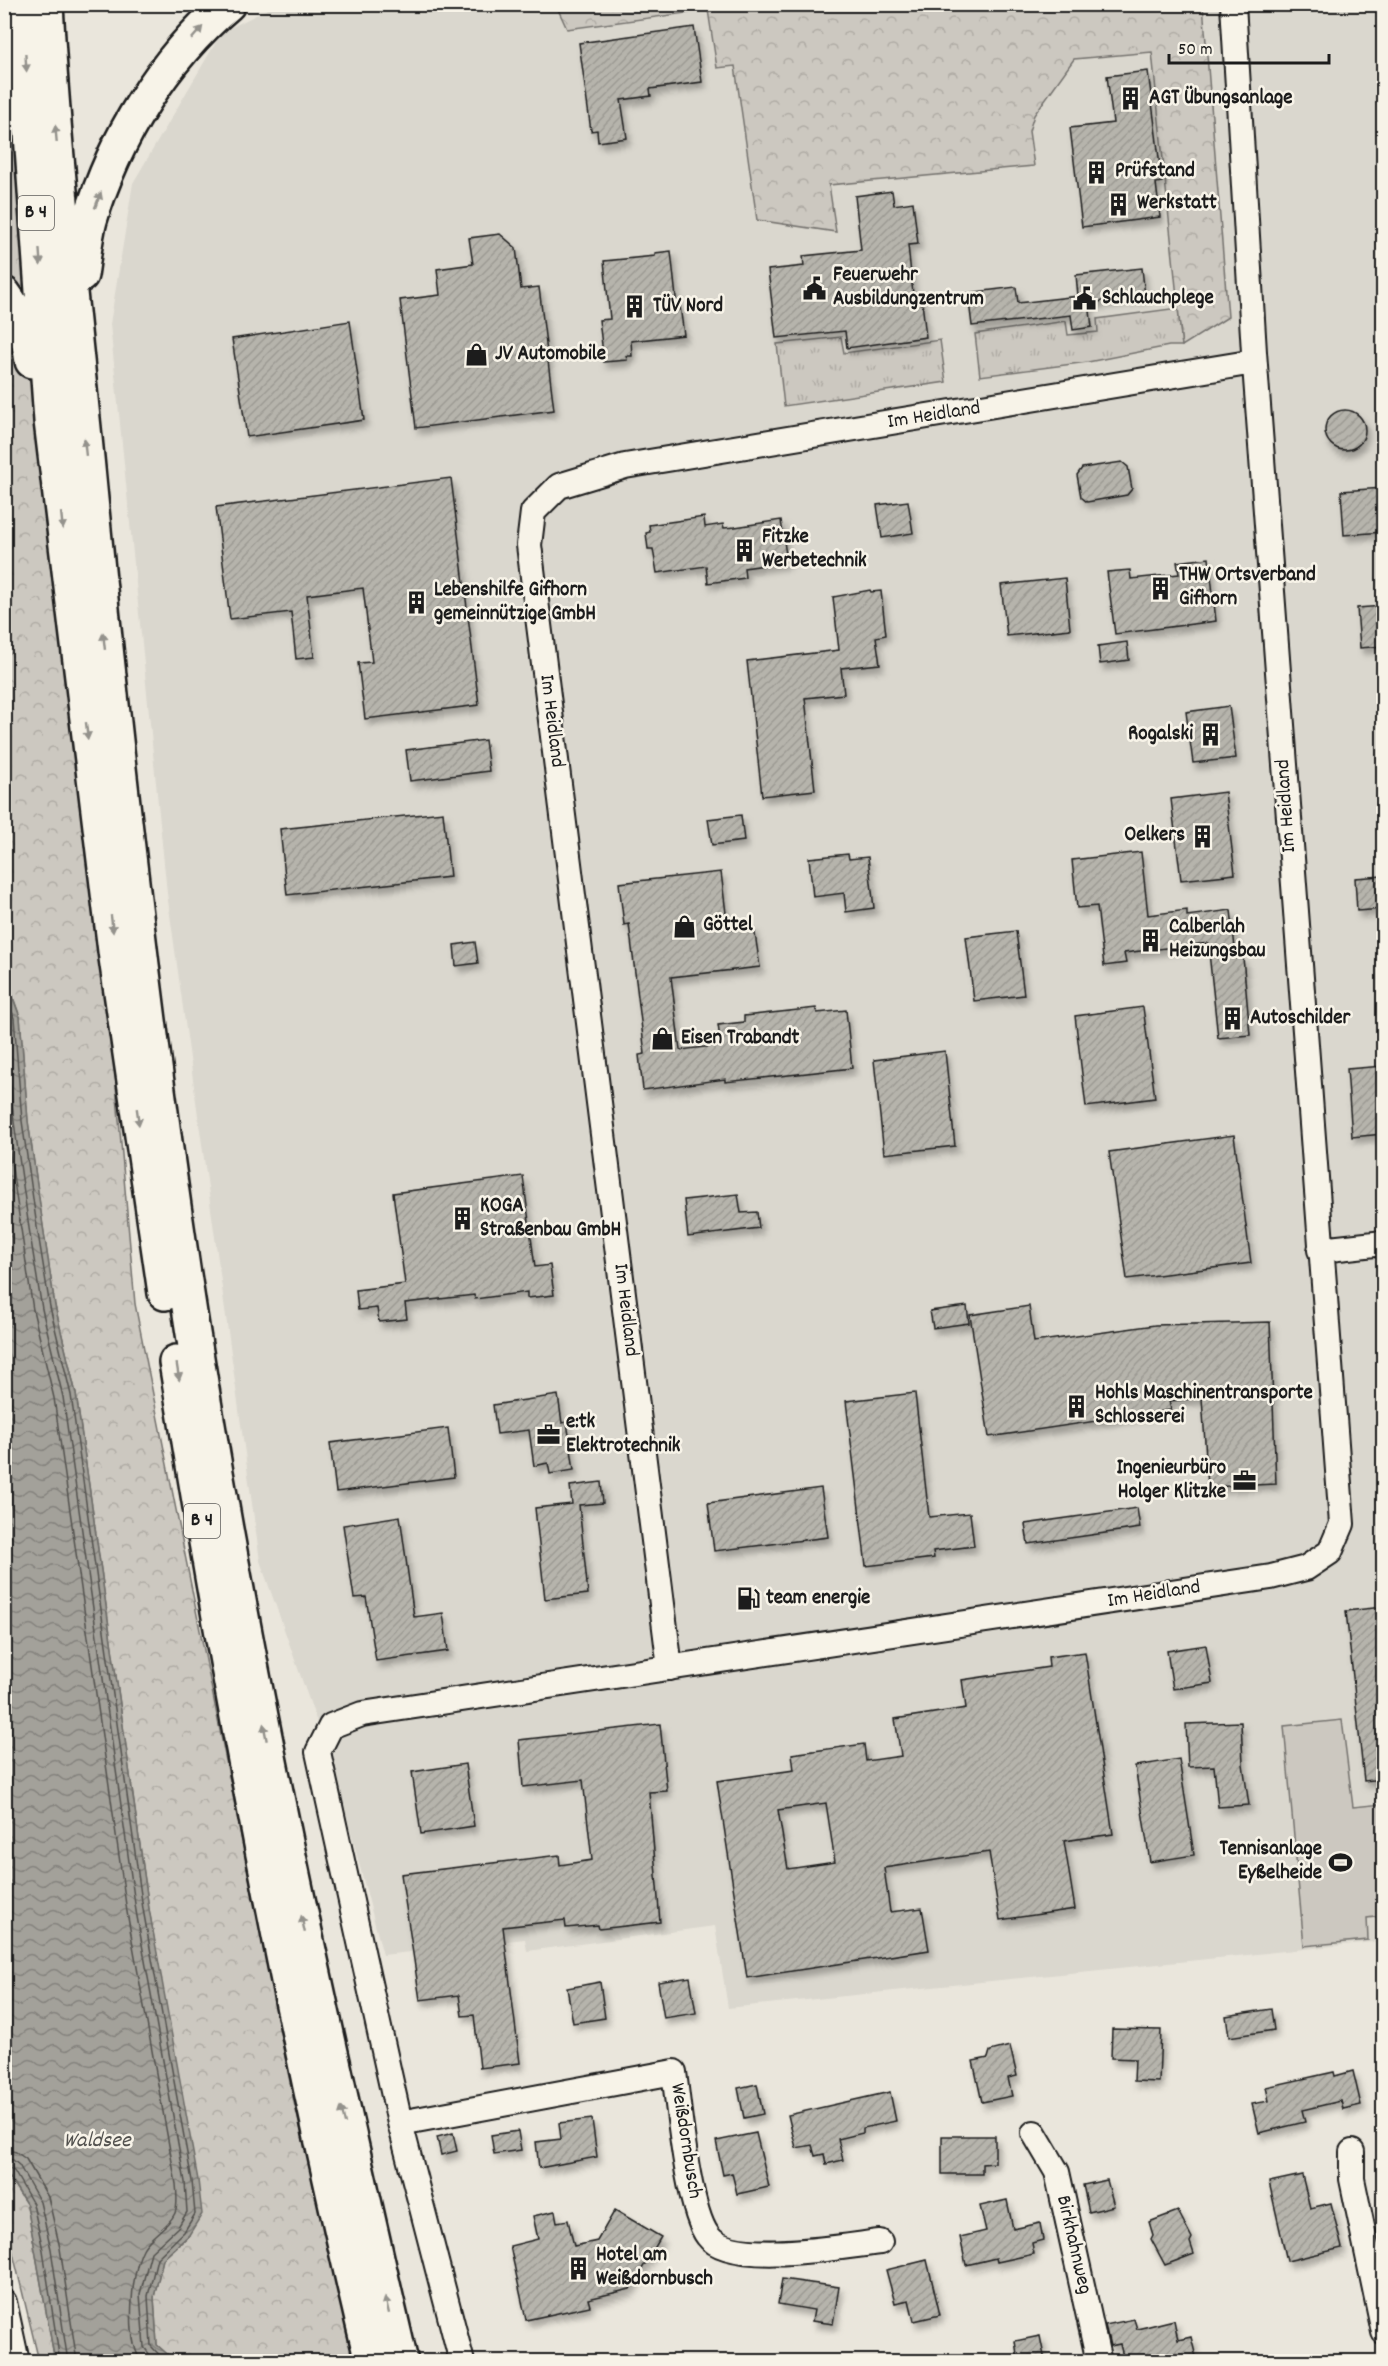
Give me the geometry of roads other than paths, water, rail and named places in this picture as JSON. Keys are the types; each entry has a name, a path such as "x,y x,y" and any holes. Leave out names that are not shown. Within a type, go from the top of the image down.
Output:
{"highway":[{"name":"B 4","path":"22,4 51,421 80,672 150,1204 213,1589 269,1889 372,2361"},
{"name":"B 4","path":"46,4 73,318 110,699 183,1269 232,1558 285,1837 336,2081 400,2361"},
{"path":"73,318 90,221 118,146 171,64 207,22 228,4"},
{"path":"4,294 18,313 28,334 35,384 51,421"}],"street":[{"name":"Im Heidland","path":"400,2123 318,1752 331,1726 362,1714 1259,1579 1306,1568 1330,1552 1342,1524 1254,362 1233,4"},
{"name":"Im Heidland","path":"670,1668 529,545 533,512 559,486 625,466 1254,362"},
{"path":"1320,1250 1383,1243"},
{"name":"Weißdornbusch","path":"400,2123 674,2072 696,2213 708,2237 720,2246 766,2254 880,2242"},
{"path":"400,2123 462,2361"},
{"name":"Birkhahnweg","path":"1034,2133 1057,2172 1099,2361"},
{"path":"1352,2152 1352,2178 1383,2332"},
{"path":"4,2302 17,2361"}],"water":[{"name":"Waldsee","path":"4,974 20,1017 28,1121 55,1306 76,1394 149,1909 198,2180 202,2214 189,2235 163,2259 154,2297 157,2345 175,2361 55,2361 27,2205 5,2170"}],"place":[{"name":"AGT Übungsanlage","path":"1131,99"},
{"name":"Prüfstand","path":"1097,172"},
{"name":"Werkstatt","path":"1119,204"},
{"name":"Feuerwehr Ausbildungzentrum","path":"815,288"},
{"name":"Schlauchplege","path":"1084,299"},
{"name":"TÜV Nord","path":"635,307"},
{"name":"JV Automobile","path":"477,355"},
{"name":"Fitzke Werbetechnik","path":"744,550"},
{"name":"THW Ortsverband Gifhorn","path":"1161,588"},
{"name":"Lebenshilfe Gifhorn gemeinnützige GmbH","path":"416,603"},
{"name":"Rogalski","path":"1211,735"},
{"name":"Oelkers","path":"1203,836"},
{"name":"Göttel","path":"685,926"},
{"name":"Calberlah Heizungsbau","path":"1151,940"},
{"name":"Autoschilder","path":"1232,1019"},
{"name":"Eisen Trabandt","path":"663,1039"},
{"name":"KOGA Straßenbau GmbH","path":"462,1219"},
{"name":"Hohls Maschinentransporte Schlosserei","path":"1077,1406"},
{"name":"e:tk Elektrotechnik","path":"548,1435"},
{"name":"Ingenieurbüro Holger Klitzke","path":"1244,1481"},
{"name":"team energie","path":"748,1599"},
{"name":"Tennisanlage Eyßelheide","path":"1340,1862"},
{"name":"Hotel am Weißdornbusch","path":"578,2268"}]}
